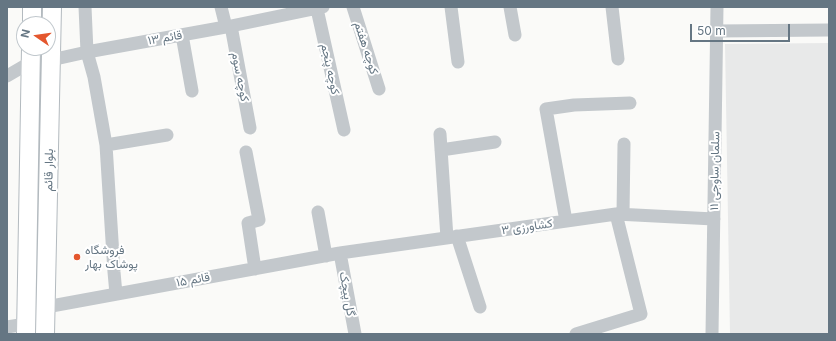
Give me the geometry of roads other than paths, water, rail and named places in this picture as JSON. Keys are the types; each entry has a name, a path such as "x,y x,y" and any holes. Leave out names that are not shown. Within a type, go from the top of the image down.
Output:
{"street":[{"name":"بلوار قائم","path":"45,334 52,7"},
{"path":"85,7 87,52 94,77 106,145 116,294"},
{"name":"کوچه سوم","path":"221,7 229,27 250,128"},
{"name":"کوچه هفتم","path":"353,7 379,89"},
{"path":"450,7 458,62"},
{"path":"510,7 515,35"},
{"path":"612,7 618,59"},
{"name":"سلمان ساوجی ۱۱","path":"712,334 717,7"},
{"name":"قائم ۱۳","path":"51,60 87,52 229,27 277,12 320,8"},
{"name":"کوچه پنجم","path":"320,8 344,130"},
{"path":"717,31 829,30"},
{"path":"182,35 192,91"},
{"path":"7,76 30,56"},
{"name":"بلوار قائم","path":"26,329 31,56"},
{"path":"566,221 546,108 574,105 630,103"},
{"path":"440,134 452,237 480,307"},
{"path":"106,145 167,135"},
{"path":"441,150 495,142"},
{"path":"576,334 641,314 619,214 624,144"},
{"path":"246,152 259,220 248,223 256,269"},
{"path":"318,212 326,256"},
{"name":"کشاورزی ۳","path":"340,253 619,214 714,219"},
{"name":"قائم ۱۵","path":"46,307 340,253"},
{"name":"گل پیچک","path":"340,253 355,334"},
{"path":"7,327 26,329"}],"place":[{"name":"فروشگاه پوشاک بهار","path":"77,257"}]}
